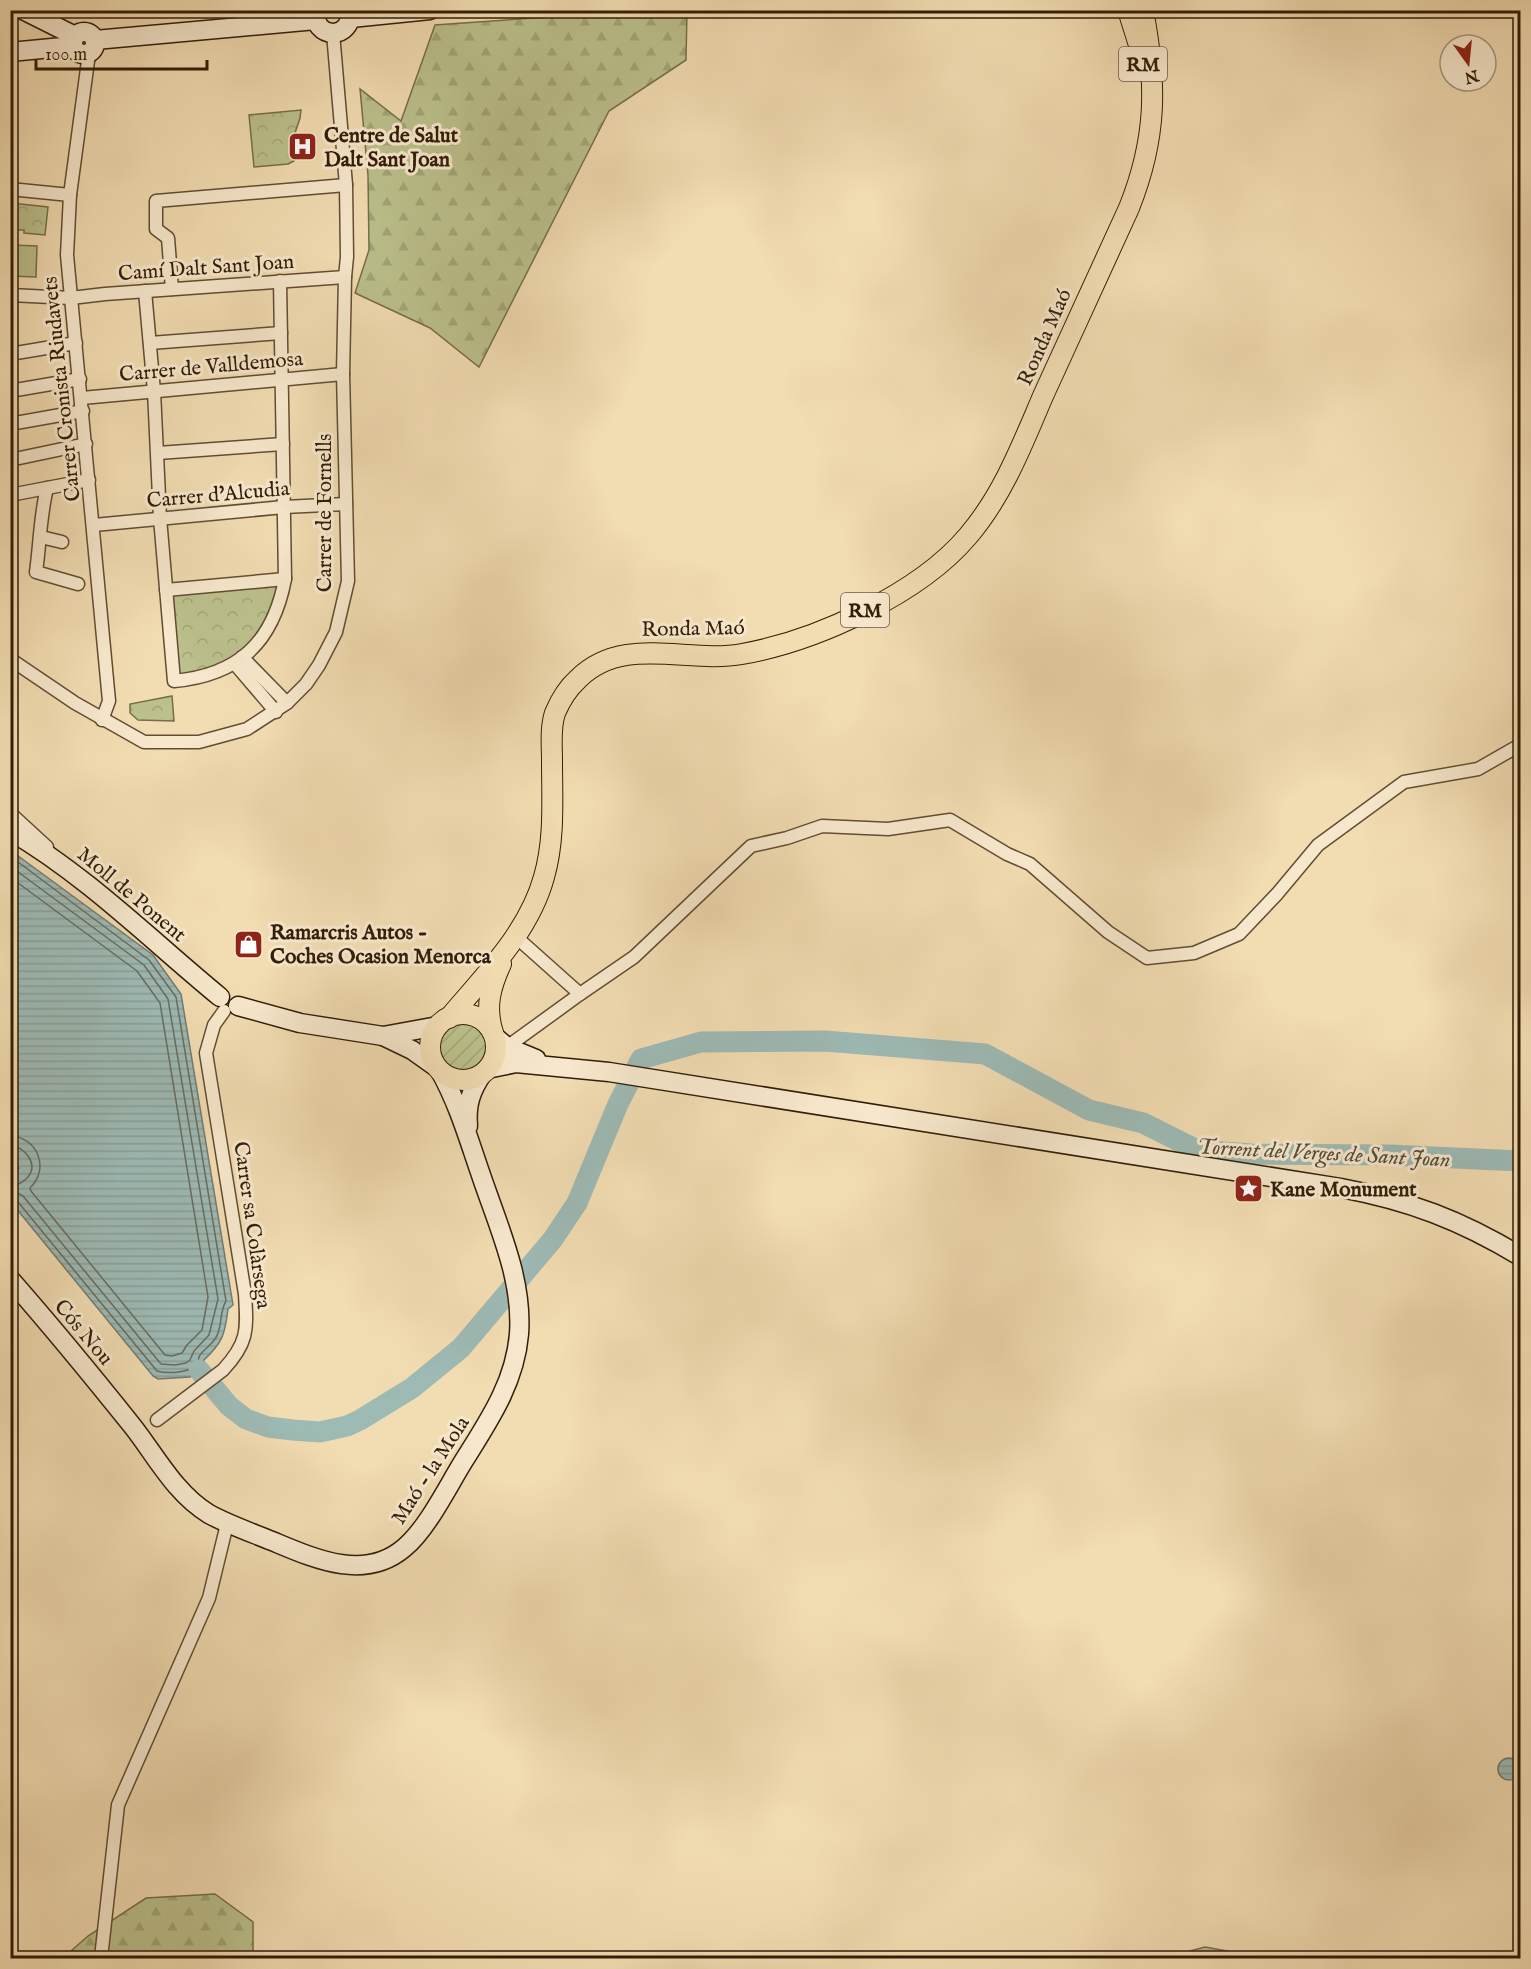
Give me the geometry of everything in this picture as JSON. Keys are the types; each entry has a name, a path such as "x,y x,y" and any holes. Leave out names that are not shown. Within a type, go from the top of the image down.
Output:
{"main road":[{"path":"23,10 82,44"},
{"path":"10,52 316,15 323,30 333,33 343,30 348,25 350,14 430,10"},
{"name":"Ronda Maó","path":"1128,10 1149,89 1152,118"},
{"name":"RM","path":"1137,10 1150,64"},
{"name":"RM","path":"1143,10 1150,64"},
{"name":"Ronda Maó","path":"498,1039 488,1017 488,1001 498,971 512,941 540,890 548,863 552,822 552,733 555,715 568,690 582,674 603,661 630,653 739,655 791,642 862,612 918,580 951,555 982,519 999,492 1129,208 1148,149 1153,84 1150,64"},
{"name":"Moll de Ponent","path":"17,828 33,845 78,877 228,1005 300,1023 383,1036 412,1050 438,1069"},
{"name":"Ronda Maó","path":"444,1022 512,941"},
{"path":"567,1066 516,1063 485,1071 475,1078 456,1080 438,1069 430,1050 433,1033 444,1022 459,1015 469,1015 487,1024 498,1039 540,1060 567,1066 1367,1193 1450,1219 1485,1235 1521,1256"},
{"name":"Moll de Ponent","path":"383,1036 444,1022"},
{"path":"485,1071 495,1055 498,1039"},
{"name":"Maó - la Mola","path":"135,1430 188,1498 227,1524 313,1558 348,1566 380,1562 404,1548 424,1525 498,1405 511,1374 519,1333 516,1283 509,1256 458,1108 438,1069"},
{"name":"Maó - la Mola","path":"470,1142 467,1116 469,1102 474,1087 485,1071"},
{"name":"Cós Nou","path":"10,1279 135,1430"}],"street":[{"name":"Carrer de Fornells","path":"10,659 102,720 144,742 199,742 247,729 287,703 306,684 319,665 336,632 348,581 343,374 347,257 346,185 333,33"},
{"name":"Carrer Cronista Riudavets","path":"82,44 88,61 70,195 68,255 109,701 102,720"},
{"path":"172,289 168,238 156,229 156,201 346,185"},
{"path":"10,189 70,195"},
{"name":"Camí Dalt Sant Joan","path":"10,295 71,298 345,277"},
{"path":"145,291 154,391 160,518 174,681 215,674 238,660 260,641 275,615 285,579 280,281"},
{"path":"150,343 281,333"},
{"path":"10,354 76,343"},
{"name":"Carrer de Valldemosa","path":"10,424 83,404 154,391 343,374"},
{"path":"10,391 80,379"},
{"path":"10,460 86,444"},
{"path":"158,453 283,444"},
{"path":"10,495 89,480"},
{"path":"46,488 41,512 41,537 36,572 78,584"},
{"name":"Carrer d'Alcudia","path":"94,525 284,507 346,504"},
{"path":"41,537 62,542"},
{"path":"166,590 285,579"},
{"path":"238,660 287,703"},
{"path":"238,660 276,712"},
{"path":"498,1039 580,994 634,957 752,846 787,838 822,826 888,829 950,820 1007,854 1030,864 1108,932 1147,958 1194,953 1239,934 1277,894 1318,845 1404,782 1478,769 1521,746"},
{"path":"10,813 17,828"},
{"path":"512,941 580,994"},
{"name":"Carrer sa Colàrsega","path":"161,1417 223,1370 242,1344 247,1328 245,1294 206,1053 214,1025 228,1005"},
{"path":"101,1959 118,1805 209,1598 227,1524"}],"green space":[{"path":"634,11 687,11 686,60 609,111 479,367 430,328 355,293 369,250 368,175 360,89 401,121 435,25"},
{"path":"301,110 294,136 294,161 288,164 254,167 249,115"},
{"path":"11,203 48,207 45,235 24,233 24,230 11,230"},
{"path":"11,245 37,246 36,277 11,276"},
{"path":"280,583 277,599 254,641 216,669 178,676 171,593"},
{"path":"172,696 174,721 138,720 130,713 130,704"},
{"path":"458,1022 468,1022 481,1029 488,1042 488,1052 481,1065 468,1072 458,1072 449,1068 442,1061 438,1052 438,1042 442,1033 449,1026"},
{"path":"215,1894 253,1922 253,1951 256,1958 63,1958 88,1936 146,1898"},
{"path":"1205,1947 1238,1953 1248,1958 1163,1958"}],"water":[{"path":"10,850 153,955 181,994 233,1305 228,1309 219,1343 204,1360 204,1366 190,1377 158,1379 153,1376 11,1202 11,1174 19,1168 10,1156"},
{"path":"1509,1758 1517,1761 1520,1769 1517,1777 1509,1780 1501,1777 1498,1769 1501,1761"}],"waterway":[{"name":"Torrent del Verges de Sant Joan","path":"199,1370 229,1406 246,1419 268,1427 293,1430 320,1432 347,1426 412,1388 461,1348 553,1239 577,1203 618,1104 641,1059 701,1042 825,1041 985,1054 1089,1110 1143,1123 1197,1150 1251,1154 1389,1155 1520,1161"}],"place":[{"name":"Centre de Salut Dalt Sant Joan","path":"303,147"},
{"name":"Ramarcris Autos - Coches Ocasion Menorca","path":"249,944"},
{"name":"Kane Monument","path":"1249,1189"}]}
